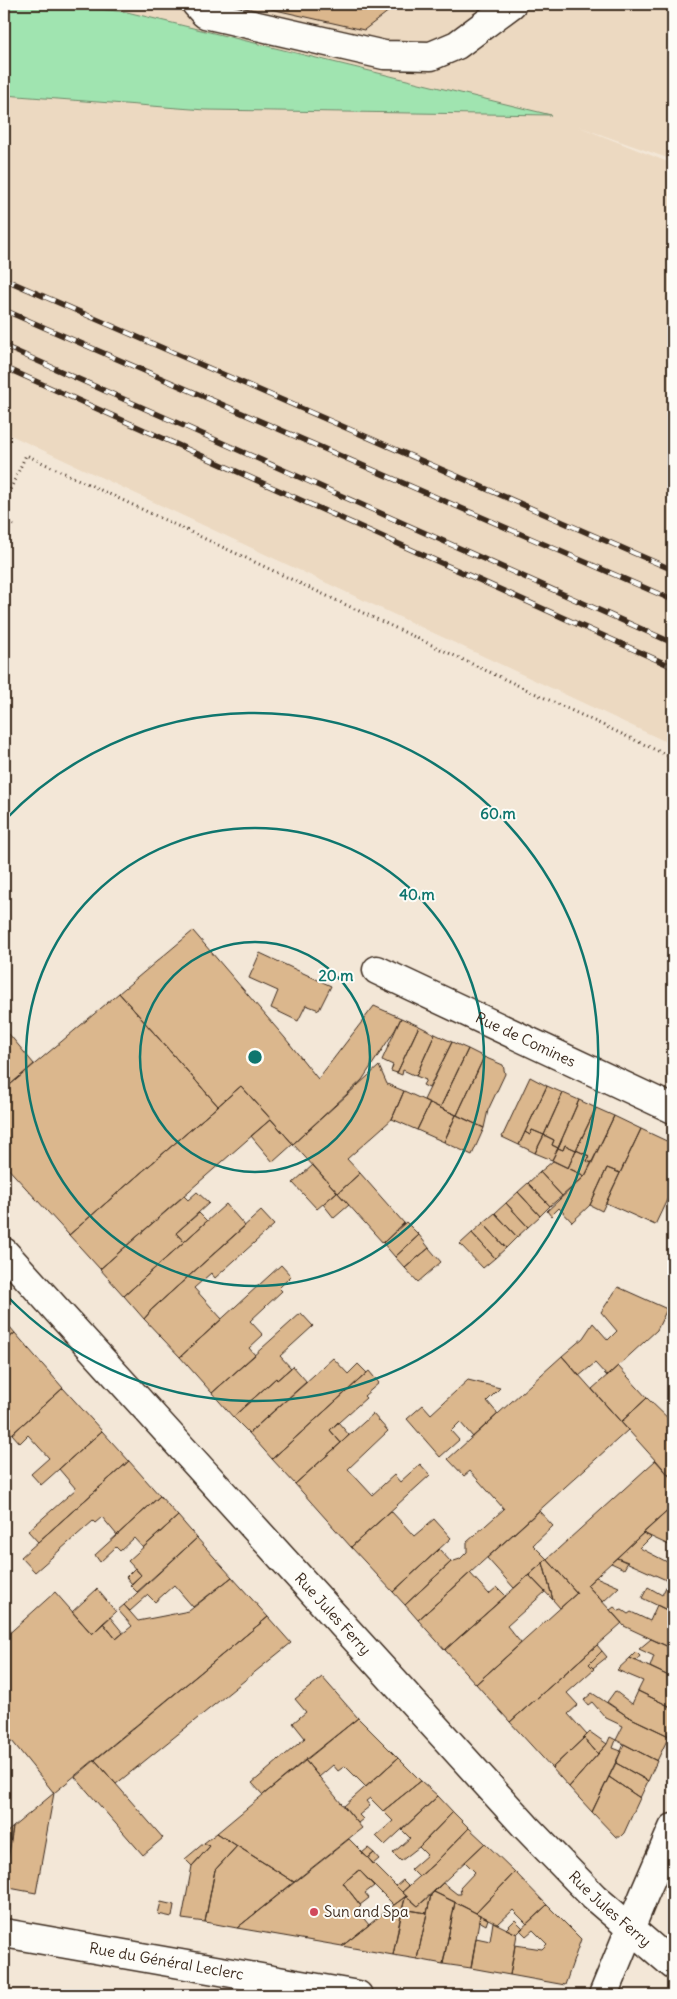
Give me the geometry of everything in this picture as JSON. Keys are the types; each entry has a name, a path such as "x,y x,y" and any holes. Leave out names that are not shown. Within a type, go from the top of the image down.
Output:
{"street":[{"path":"196,4 205,14 384,55 431,56 457,45 512,4"},
{"name":"Rue de Comines","path":"377,970 673,1109"},
{"name":"Rue Jules Ferry","path":"4,1252 520,1819 594,1897 673,1965"},
{"path":"603,1995 673,1828"},
{"name":"Rue du Général Leclerc","path":"4,1933 265,1987 358,1995"}],"path":[{"path":"4,502 26,455 673,758"},
{"path":"4,522 14,526"}],"shaded area":[{"path":"50,4 673,4 673,160 577,126 673,164 673,745 4,432 4,95 205,110 548,115 127,12"}],"green space":[{"path":"4,4 50,4 127,12 551,115 205,110 4,95"}],"building":[{"path":"249,4 398,4 364,30"},
{"path":"193,931 318,1079 374,1006 401,1018 362,1080 293,1144 241,1086 218,1106 119,993"},
{"path":"260,953 331,986 319,1010 306,1005 298,1021 271,1008 278,991 249,978"},
{"path":"119,993 218,1106 69,1235 4,1164 4,1090"},
{"path":"401,1018 419,1026 397,1073 391,1071 393,1065 382,1060"},
{"path":"419,1026 435,1034 416,1076 403,1070 402,1075 397,1073"},
{"path":"4,1028 34,1064 4,1090"},
{"path":"435,1034 452,1042 429,1088 423,1085 426,1080 416,1076"},
{"path":"452,1042 468,1049 440,1108 424,1100"},
{"path":"468,1049 484,1057 457,1115 440,1108"},
{"path":"484,1057 503,1065 505,1074 488,1110 484,1128 457,1115"},
{"path":"379,1066 387,1084 404,1091 392,1119 347,1159 360,1173 338,1193 293,1144"},
{"path":"530,1077 547,1086 519,1145 502,1137"},
{"path":"241,1086 271,1119 100,1269 69,1235"},
{"path":"547,1086 563,1093 544,1135 532,1130 530,1135 525,1132"},
{"path":"404,1091 430,1103 417,1130 392,1119"},
{"path":"563,1093 579,1100 558,1148 552,1145 554,1140 544,1135"},
{"path":"579,1100 596,1108 576,1150 565,1145 563,1150 558,1148"},
{"path":"430,1103 456,1115 444,1142 417,1130"},
{"path":"596,1108 614,1116 592,1163 587,1161 589,1156 576,1150"},
{"path":"456,1115 484,1128 472,1155 444,1142"},
{"path":"614,1116 641,1129 620,1173 607,1168 590,1205 572,1222 559,1208 551,1216 547,1211 585,1176"},
{"path":"271,1119 293,1144 273,1162 251,1136"},
{"path":"641,1129 673,1144 673,1187 655,1225 606,1203"},
{"path":"532,1130 544,1135 535,1153 519,1145 525,1132 530,1135"},
{"path":"544,1135 554,1140 552,1145 558,1148 552,1160 535,1153"},
{"path":"565,1145 576,1150 568,1168 552,1160 558,1148 563,1150"},
{"path":"576,1150 589,1156 587,1161 592,1163 585,1176 568,1168"},
{"path":"553,1161 585,1176 562,1196 540,1172"},
{"path":"313,1165 337,1192 317,1209 293,1183"},
{"path":"607,1168 620,1173 602,1211 590,1205"},
{"path":"540,1172 562,1196 550,1206 528,1183"},
{"path":"360,1173 404,1223 383,1243 338,1193"},
{"path":"528,1183 550,1206 540,1216 518,1192"},
{"path":"197,1192 209,1203 176,1233 184,1242 124,1296 100,1269 184,1196 188,1200"},
{"path":"337,1192 349,1205 334,1218 323,1204"},
{"path":"518,1192 540,1216 528,1227 506,1203"},
{"path":"506,1203 528,1227 517,1237 495,1213"},
{"path":"226,1204 245,1226 150,1311 144,1319 124,1296"},
{"path":"261,1211 274,1225 215,1278 211,1273 194,1288 222,1319 180,1357 144,1319 150,1311"},
{"path":"199,1213 207,1221 184,1242 176,1233"},
{"path":"495,1213 517,1237 506,1248 483,1223"},
{"path":"406,1222 419,1235 395,1257 383,1243"},
{"path":"483,1223 506,1248 495,1258 472,1233"},
{"path":"472,1233 495,1258 483,1268 460,1244"},
{"path":"419,1235 429,1248 405,1268 395,1257"},
{"path":"429,1248 441,1262 418,1282 405,1268"},
{"path":"281,1265 291,1276 279,1288 282,1291 250,1321 263,1335 249,1348 255,1355 212,1393 180,1357"},
{"path":"618,1287 667,1309 657,1330 607,1376 595,1363 579,1376 562,1356 583,1338 593,1323 608,1340 617,1331 601,1312"},
{"path":"301,1313 313,1326 280,1356 291,1368 277,1380 276,1378 233,1417 212,1393"},
{"path":"4,1320 15,1333 4,1342"},
{"path":"15,1333 63,1388 12,1434 4,1425 4,1342"},
{"path":"562,1356 628,1430 418,1620 405,1605 451,1562 460,1559 467,1552 467,1542 504,1509 470,1471 464,1476 448,1459"},
{"path":"333,1358 348,1374 358,1364 367,1373 272,1459 249,1433"},
{"path":"293,1366 307,1382 249,1433 233,1417 276,1378 277,1380"},
{"path":"618,1366 647,1398 621,1422 592,1389"},
{"path":"369,1371 379,1383 364,1396 366,1398 330,1430 341,1443 295,1484 272,1459"},
{"path":"468,1380 500,1388 487,1401 498,1414 473,1437 460,1422 451,1431 459,1440 440,1457 407,1419 423,1405 431,1414"},
{"path":"63,1388 102,1431 41,1485 31,1474 49,1458 28,1435 20,1443 12,1434"},
{"path":"647,1398 673,1423 673,1480 621,1422"},
{"path":"373,1414 388,1431 348,1469 372,1495 394,1475 400,1482 420,1464 430,1475 351,1547 295,1484"},
{"path":"338,1422 349,1435 341,1443 330,1430"},
{"path":"102,1431 129,1461 38,1542 28,1531 76,1489 59,1469"},
{"path":"656,1460 673,1480 673,1506 587,1585 622,1623 510,1722 476,1684 577,1593 547,1559"},
{"path":"129,1461 160,1496 117,1535 102,1517 95,1523 93,1521 35,1572 21,1557"},
{"path":"160,1496 178,1516 143,1548 134,1538 120,1551 116,1547 100,1562 95,1555"},
{"path":"673,1506 673,1547 643,1533"},
{"path":"391,1511 414,1536 434,1519 451,1538 393,1592 351,1547"},
{"path":"539,1511 553,1526 533,1545 547,1559 514,1588 487,1558"},
{"path":"178,1516 197,1538 137,1592 130,1585 141,1575 128,1561"},
{"path":"643,1533 651,1537 640,1548 673,1565 673,1583 617,1558"},
{"path":"197,1538 232,1577 193,1607 174,1585 155,1602 148,1595 130,1611 124,1605"},
{"path":"439,1549 451,1562 405,1605 393,1592"},
{"path":"617,1558 628,1562 624,1569 611,1563"},
{"path":"547,1559 577,1593 560,1608 553,1600 543,1563"},
{"path":"543,1563 553,1600 529,1575"},
{"path":"135,1568 141,1575 132,1584 126,1577"},
{"path":"470,1573 489,1594 497,1587 506,1596 445,1650 418,1620"},
{"path":"529,1575 545,1592 507,1626 521,1643 476,1684 445,1650"},
{"path":"232,1577 268,1617 54,1793 12,1741 8,1743 4,1739 4,1638 55,1592 92,1634 103,1623 116,1639 132,1626 118,1610 124,1605 138,1621 189,1611"},
{"path":"596,1577 619,1587 603,1602 587,1585"},
{"path":"669,1581 673,1583 673,1613 642,1598 648,1587 662,1595"},
{"path":"97,1589 116,1612 92,1634 72,1612"},
{"path":"657,1605 673,1613 673,1649 624,1626 610,1610 614,1607 619,1611 622,1610 628,1614 631,1612 650,1621"},
{"path":"110,1617 123,1633 116,1639 103,1623"},
{"path":"268,1617 291,1643 116,1784 95,1760"},
{"path":"651,1639 673,1649 673,1678 650,1667 654,1656 639,1649"},
{"path":"597,1645 602,1651 589,1664 594,1669 567,1693 578,1705 568,1714 587,1735 552,1768 510,1722"},
{"path":"602,1651 607,1657 593,1668 589,1664"},
{"path":"636,1652 640,1656 636,1661 630,1658"},
{"path":"630,1658 673,1678 673,1708 638,1691 643,1681 617,1670"},
{"path":"322,1677 358,1718 263,1795 252,1783 305,1738 293,1723 306,1712 295,1699"},
{"path":"615,1691 632,1704 638,1691 673,1708 673,1725 669,1736 627,1716 607,1702"},
{"path":"592,1693 627,1716 669,1736 657,1761 616,1740 623,1726 606,1718 592,1702 588,1705 584,1700"},
{"path":"358,1718 398,1758 366,1787 345,1766 338,1771 333,1765 319,1777 305,1760"},
{"path":"590,1732 607,1744 598,1754 584,1738"},
{"path":"610,1737 616,1740 613,1748 621,1751 592,1812 569,1787 607,1744"},
{"path":"584,1738 598,1754 569,1787 552,1768"},
{"path":"624,1744 657,1761 648,1781 616,1763"},
{"path":"398,1758 421,1781 383,1811 370,1798 366,1801 370,1806 359,1815 363,1819 358,1823 344,1806"},
{"path":"95,1760 163,1838 143,1855 75,1777"},
{"path":"305,1760 362,1828 294,1882 217,1833"},
{"path":"616,1763 648,1781 640,1798 609,1777"},
{"path":"609,1777 640,1798 624,1833 620,1837 616,1837 592,1812"},
{"path":"421,1781 438,1796 385,1845 376,1836 393,1821 383,1811"},
{"path":"54,1793 36,1893 4,1887 13,1827"},
{"path":"438,1796 453,1812 419,1847 401,1861 393,1853 410,1838 402,1830"},
{"path":"453,1812 469,1828 419,1877 411,1869 427,1855 419,1847"},
{"path":"13,1827 4,1880 4,1835"},
{"path":"469,1828 485,1843 418,1906 402,1892 436,1862"},
{"path":"217,1833 237,1846 215,1870 205,1922 182,1919 192,1866 210,1846 204,1843"},
{"path":"349,1839 406,1896 394,1905 359,1870 343,1883 361,1906 357,1910 369,1925 342,1946 237,1928"},
{"path":"204,1843 210,1846 192,1866 185,1859"},
{"path":"485,1843 515,1872 476,1913 434,1892 443,1883 457,1894 461,1894 460,1888 475,1872 465,1862"},
{"path":"237,1846 294,1882 237,1928 205,1922 215,1870"},
{"path":"368,1848 374,1853 368,1858 362,1853"},
{"path":"374,1853 379,1859 373,1864 368,1858"},
{"path":"359,1870 374,1886 365,1893 369,1898 360,1905 343,1883"},
{"path":"515,1872 547,1905 527,1924 513,1910 498,1924 476,1913"},
{"path":"403,1880 409,1886 402,1892 396,1886"},
{"path":"434,1892 455,1902 443,1964 417,1959 431,1895"},
{"path":"431,1895 427,1913 402,1909 406,1896 418,1906"},
{"path":"405,1897 393,1955 342,1946 394,1905"},
{"path":"161,1902 174,1905 172,1917 158,1914"},
{"path":"455,1902 480,1915 471,1968 443,1964"},
{"path":"547,1905 581,1939 565,1985 510,1975 515,1945 542,1949 547,1944 533,1930 526,1936 520,1930"},
{"path":"402,1909 427,1913 417,1959 393,1955"},
{"path":"480,1915 488,1919 486,1925 479,1921"},
{"path":"515,1920 523,1928 517,1934 506,1929"},
{"path":"493,1922 517,1934 510,1975 471,1968 476,1938 490,1941"}],"railway":[{"path":"4,279 673,570"},
{"path":"4,310 673,600"},
{"path":"4,346 673,643"},
{"path":"4,367 673,667"}],"place":[{"name":"Sun and Spa","path":"314,1912"}]}
